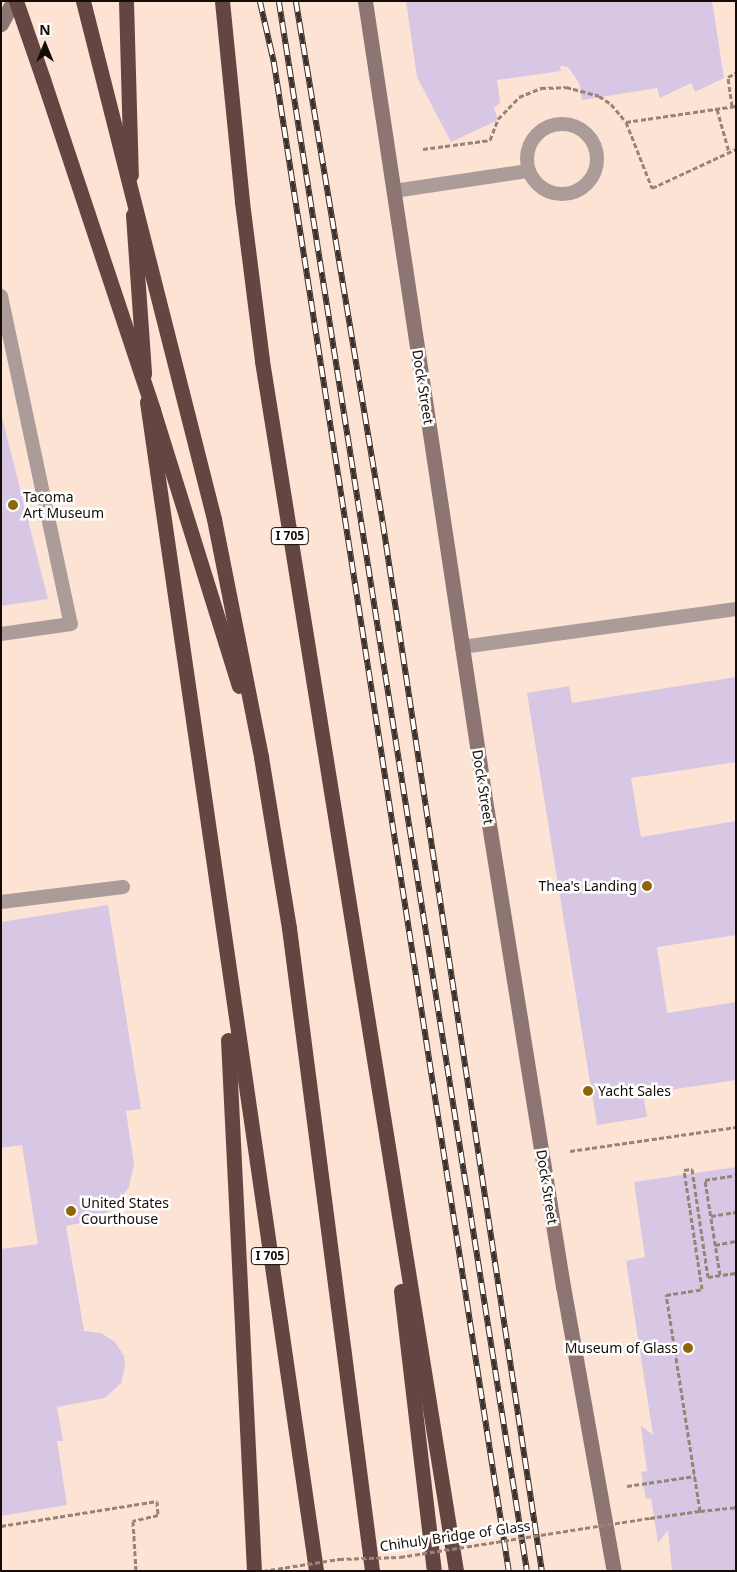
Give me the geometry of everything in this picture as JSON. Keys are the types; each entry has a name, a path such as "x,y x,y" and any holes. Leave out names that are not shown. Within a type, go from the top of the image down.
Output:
{"highway":[{"path":"14,1 153,410 261,757"},
{"path":"83,1 214,519 261,757 289,928 372,1571"},
{"name":"I 705","path":"126,1 127,117 149,421 222,941 316,1571"},
{"name":"I 705","path":"222,1 242,202 262,362 374,1069 434,1571"},
{"path":"222,941 235,1140 254,1571"},
{"path":"374,1069 456,1571"}],"street":[{"path":"1,24 14,1"},
{"name":"Dock Street","path":"366,1 462,647 563,1286 614,1571"}],"lane":[{"path":"552,124 569,124 584,131 597,151 594,174 587,184 572,192 554,194 543,189 528,171 527,148 541,129 552,124"},
{"path":"394,191 528,171"},
{"path":"1,296 71,624 1,634"},
{"path":"462,647 736,609"},
{"path":"1,902 123,887"}],"path":[{"path":"626,122 734,106 728,77 736,72"},
{"path":"423,149 490,140 498,119 514,102 541,88 566,86 599,96 611,104 626,122 652,188 736,149"},
{"path":"717,109 729,152"},
{"path":"570,1151 736,1127"},
{"path":"700,1511 666,1295 702,1289 684,1170 692,1169 708,1277 736,1273"},
{"path":"720,1275 705,1180 736,1175"},
{"path":"711,1216 736,1212"},
{"path":"716,1244 736,1241"},
{"path":"626,1486 694,1476"},
{"path":"1,1526 157,1501 158,1515 133,1521 136,1571"},
{"name":"Chihuly Bridge of Glass","path":"263,1571 339,1559 400,1557 736,1506"}],"building":[{"path":"406,1 712,1 724,78 695,92 691,83 660,98 657,88 582,100 579,83 568,67 560,66 561,71 497,80 500,103 494,108 498,120 451,142 417,77"},
{"name":"Tacoma Art Museum","path":"1,413 48,599 1,606"},
{"name":"Thea's Landing","path":"736,677 736,762 631,778 641,837 736,821 736,935 657,947 667,1013 736,1002 736,1080 643,1094 647,1117 597,1125 527,693 569,686 572,703"},
{"name":"United States Courthouse","path":"108,905 141,1109 126,1111 134,1164 129,1187 115,1207 95,1220 66,1226 84,1331 101,1333 115,1342 124,1356 125,1367 121,1383 105,1398 57,1407 63,1441 57,1441 67,1505 1,1516 1,1249 38,1244 22,1145 1,1148 1,922"},
{"name":"Museum of Glass","path":"736,1167 736,1571 672,1571 668,1530 658,1543 651,1498 646,1499 641,1472 647,1471 641,1426 653,1435 626,1261 645,1257 634,1182"}],"railway":[{"path":"260,1 274,62 509,1571"},
{"path":"279,1 527,1571"},
{"path":"296,1 383,523 542,1571"}],"place":[{"name":"Tacoma Art Museum","path":"13,505"},
{"name":"Thea's Landing","path":"647,886"},
{"name":"Yacht Sales","path":"588,1091"},
{"name":"United States Courthouse","path":"71,1211"},
{"name":"Museum of Glass","path":"688,1348"}]}
